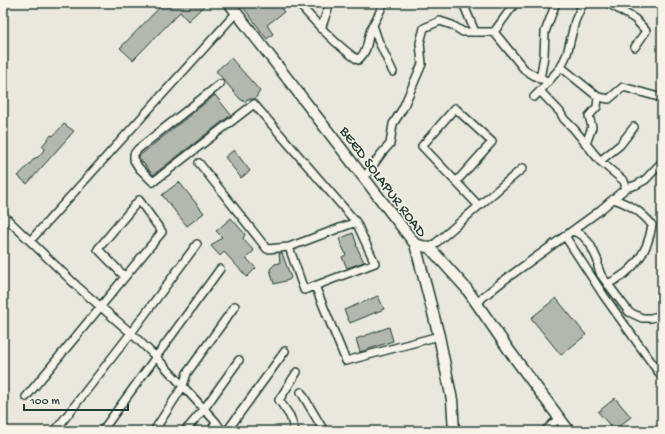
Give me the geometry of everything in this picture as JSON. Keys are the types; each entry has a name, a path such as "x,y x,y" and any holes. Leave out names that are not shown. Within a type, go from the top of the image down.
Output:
{"main road":[{"name":"BEED SOLAPUR ROAD","path":"229,3 415,244 439,336 452,400 454,431"},
{"path":"415,244 430,248 466,288 569,431"}],"street":[{"path":"298,3 321,29 343,50 358,60 364,55 369,42 370,31 383,3"},
{"path":"321,29 330,3"},
{"path":"463,3 475,32"},
{"path":"494,32 515,3"},
{"path":"540,79 544,56 545,32 556,3"},
{"path":"534,97 561,67 567,54 575,21 583,3"},
{"path":"608,3 635,19 646,31 635,48"},
{"path":"30,241 236,13"},
{"path":"364,178 390,144 392,124 403,108 422,64 420,43 424,28 440,21 452,25 463,32 494,32"},
{"path":"373,24 378,40 393,72"},
{"path":"494,32 525,70 540,79 551,78"},
{"path":"561,67 598,97 609,99 623,87 662,98"},
{"path":"220,84 138,149 134,154 134,160 139,168 153,182 254,104 356,222 375,263 304,290 289,247"},
{"path":"540,91 560,112 564,119 600,161 624,181 626,188"},
{"path":"586,144 592,126 589,116 597,107 598,97"},
{"path":"456,182 492,142 455,108 422,146 456,182 479,206"},
{"path":"600,161 620,145 634,127"},
{"path":"477,304 503,282 573,231 626,188 645,180 662,162"},
{"path":"199,163 267,249 289,247 356,222"},
{"path":"430,248 523,168"},
{"path":"607,284 631,270 638,262 644,252 650,236 652,225 644,215 632,206 614,199"},
{"path":"26,398 162,232 139,200 98,249 125,277"},
{"path":"3,215 100,307 131,333 156,357 216,422 222,431"},
{"path":"573,231 582,235 590,244 598,260 598,267 601,275 629,312 642,318 651,318 662,315"},
{"path":"565,236 604,296 662,377"},
{"path":"55,431 131,333 197,244"},
{"path":"102,431 220,269"},
{"path":"315,286 346,361 439,336"},
{"path":"154,431 183,386 187,373 235,306"},
{"path":"227,431 285,351"},
{"path":"185,431 204,409 239,360"},
{"path":"295,431 290,416 279,400 297,372"},
{"path":"301,392 324,431"},
{"path":"545,431 559,418"},
{"path":"210,431 216,422"}],"building":[{"path":"164,3 207,3 188,21 180,12 133,60 120,48"},
{"path":"240,3 278,3 284,12 267,25 273,34 267,39"},
{"path":"231,58 260,91 255,99 247,99 245,102 240,99 216,71"},
{"path":"215,95 231,115 153,175 139,156"},
{"path":"64,124 74,131 27,184 18,176 45,149 42,146 51,135 53,136"},
{"path":"234,150 250,171 241,178 225,157"},
{"path":"179,182 204,213 187,226 162,195"},
{"path":"231,218 245,234 243,239 254,251 246,258 256,268 247,277 224,252 220,256 211,246 222,237 216,231"},
{"path":"353,233 356,245 364,262 347,268 342,257 346,255 339,239"},
{"path":"279,253 282,253 291,278 289,280 274,284 270,269 275,264 280,263"},
{"path":"378,296 384,309 350,323 344,310"},
{"path":"556,298 586,335 561,355 531,318"},
{"path":"389,327 393,341 360,352 356,339"},
{"path":"615,398 631,417 614,430 598,412"}]}
